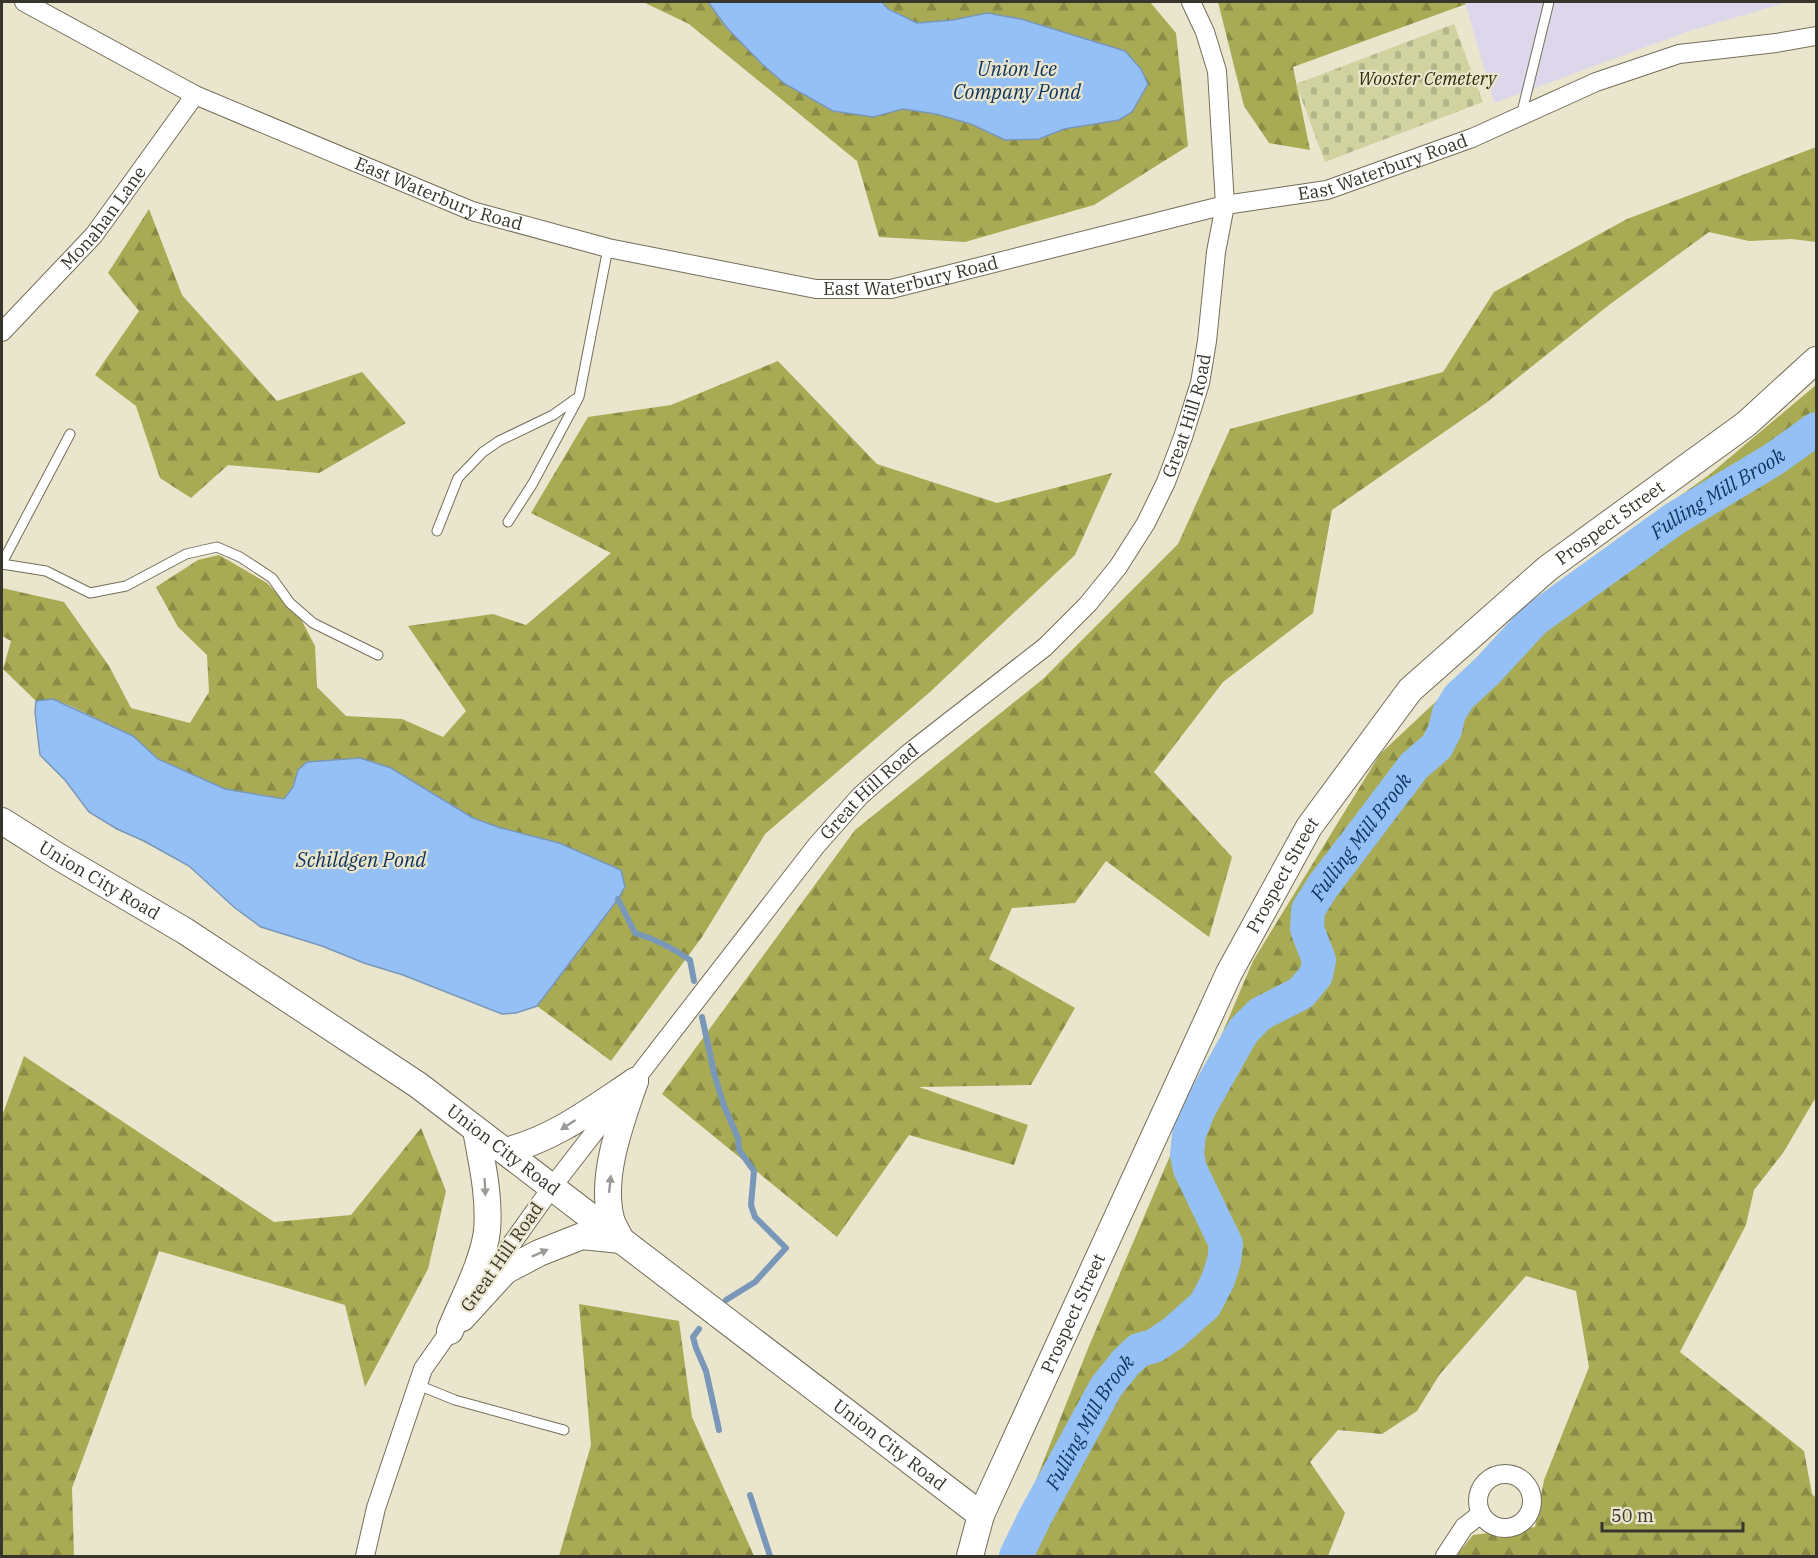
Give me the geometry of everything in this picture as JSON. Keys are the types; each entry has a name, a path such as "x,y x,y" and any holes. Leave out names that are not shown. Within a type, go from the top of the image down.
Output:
{"main road":[{"name":"Prospect Street","path":"970,1557 981,1515 1229,973 1309,827 1410,690 1548,568 1746,424 1816,360"},
{"name":"Union City Road","path":"2,820 59,857 185,931 418,1085 981,1515"},
{"path":"505,1152 534,1143 559,1131 635,1081"},
{"path":"621,1240 611,1219 608,1191 616,1137 635,1081"},
{"path":"450,1331 480,1259 487,1232 485,1176 476,1130"},
{"path":"450,1331 505,1271 539,1252 582,1236 621,1240"}],"street":[{"name":"East Waterbury Road","path":"24,2 195,95 472,212 608,248 816,289 891,289 1225,204 1327,190 1472,138 1596,82 1679,54 1816,36"},
{"name":"Great Hill Road","path":"365,1557 376,1508 423,1369 552,1187 816,846 860,796 909,753 1045,647 1088,604 1118,567 1146,523 1166,482 1200,383 1207,341 1216,252 1225,204 1217,71 1205,32 1191,2"},
{"name":"Monahan Lane","path":"2,332 94,235 195,95"},
{"path":"1445,1557 1464,1527 1481,1514"}],"lane":[{"path":"1521,116 1549,2"},
{"path":"508,522 538,473 579,397 608,248"},
{"path":"437,531 458,478 483,452 499,441 553,415 579,397"},
{"path":"70,434 2,563 46,571 90,593 126,586 186,554 217,547 240,557 272,578 290,603 313,623 378,654"},
{"path":"418,1385 455,1400 564,1430"}],"shaded area":[{"path":"1465,2 1789,2 1689,31 1494,103"}],"green space":[{"path":"643,2 1150,2 1176,33 1188,146 1094,205 965,242 879,237 857,161 689,24"},
{"path":"1218,2 1464,2 1466,4 1293,67 1310,150 1269,143 1244,106"},
{"name":"Wooster Cemetery","path":"1454,24 1483,102 1325,162 1296,84"},
{"path":"1816,147 1816,242 1792,239 1749,241 1709,232 1609,305 1486,403 1332,510 1313,613 1223,682 1154,772 1232,857 1209,937 1106,861 1075,903 1012,908 989,959 1075,1008 1031,1085 919,1087 1028,1125 1014,1165 909,1135 837,1237 662,1094 855,830 1043,679 1178,544 1230,429 1443,372 1494,292 1627,219"},
{"path":"149,209 182,295 277,401 362,372 406,423 319,473 228,465 191,498 160,478 136,406 95,375 139,311 108,273"},
{"path":"778,361 877,464 997,503 1112,473 1075,555 930,692 765,834 702,937 611,1061 537,1006 625,887 501,828 473,818 433,794 360,758 307,762 298,770 293,787 285,799 225,789 158,759 124,732 71,706 53,699 36,701 3,669 11,641 2,636 2,588 64,602 109,666 131,708 190,723 209,692 207,655 178,627 156,587 198,560 219,555 267,583 301,619 315,646 317,687 346,716 402,719 443,737 466,711 408,626 493,614 526,625 611,553 531,513 588,417 671,405"},
{"path":"1816,385 1816,1097 1783,1153 1754,1190 1746,1225 1680,1352 1804,1451 1812,1494 1816,1498 1816,1556 1456,1556 1473,1535 1535,1527 1544,1480 1589,1367 1576,1291 1526,1276 1440,1374 1417,1411 1382,1434 1338,1430 1310,1462 1345,1513 1328,1556 1006,1556 1089,1346 1253,961 1380,754 1574,572 1709,475"},
{"path":"24,1056 274,1222 351,1215 421,1128 446,1191 428,1269 365,1387 345,1305 159,1251 72,1488 74,1556 2,1556 2,1116"},
{"path":"579,1304 679,1321 692,1417 754,1556 559,1556 591,1445"}],"water":[{"name":"Union Ice Company Pond","path":"708,2 882,2 888,9 917,23 953,20 987,13 1021,19 1125,51 1141,69 1148,84 1132,112 1119,120 1064,129 1039,139 1005,140 971,124 936,114 903,109 873,117 833,111 785,84 762,64 727,28"},
{"name":"Schildgen Pond","path":"53,699 133,736 158,759 225,789 284,799 293,787 298,770 307,762 360,758 391,768 473,818 559,843 621,870 625,887 537,1006 516,1013 502,1014 403,975 261,927 235,908 189,866 89,812 65,780 40,755 35,712 36,701"}],"waterway":[{"name":"Fulling Mill Brook","path":"1016,1556 1106,1387 1139,1350 1154,1346 1172,1334 1205,1305 1218,1280 1226,1244 1190,1169 1187,1155 1189,1134 1199,1109 1243,1031 1260,1014 1301,993 1316,975 1319,960 1307,929 1308,910 1323,886 1414,766 1437,746 1445,730 1449,713 1459,697 1487,671 1534,620 1674,519 1774,459 1816,429"},
{"path":"618,899 635,933 664,944 690,960 694,981"},
{"path":"702,1017 724,1106 738,1138 739,1150 754,1171 751,1205 755,1217 786,1248 755,1282 726,1300"},
{"path":"699,1329 693,1337 706,1371 719,1430"},
{"path":"750,1495 770,1556"}]}
